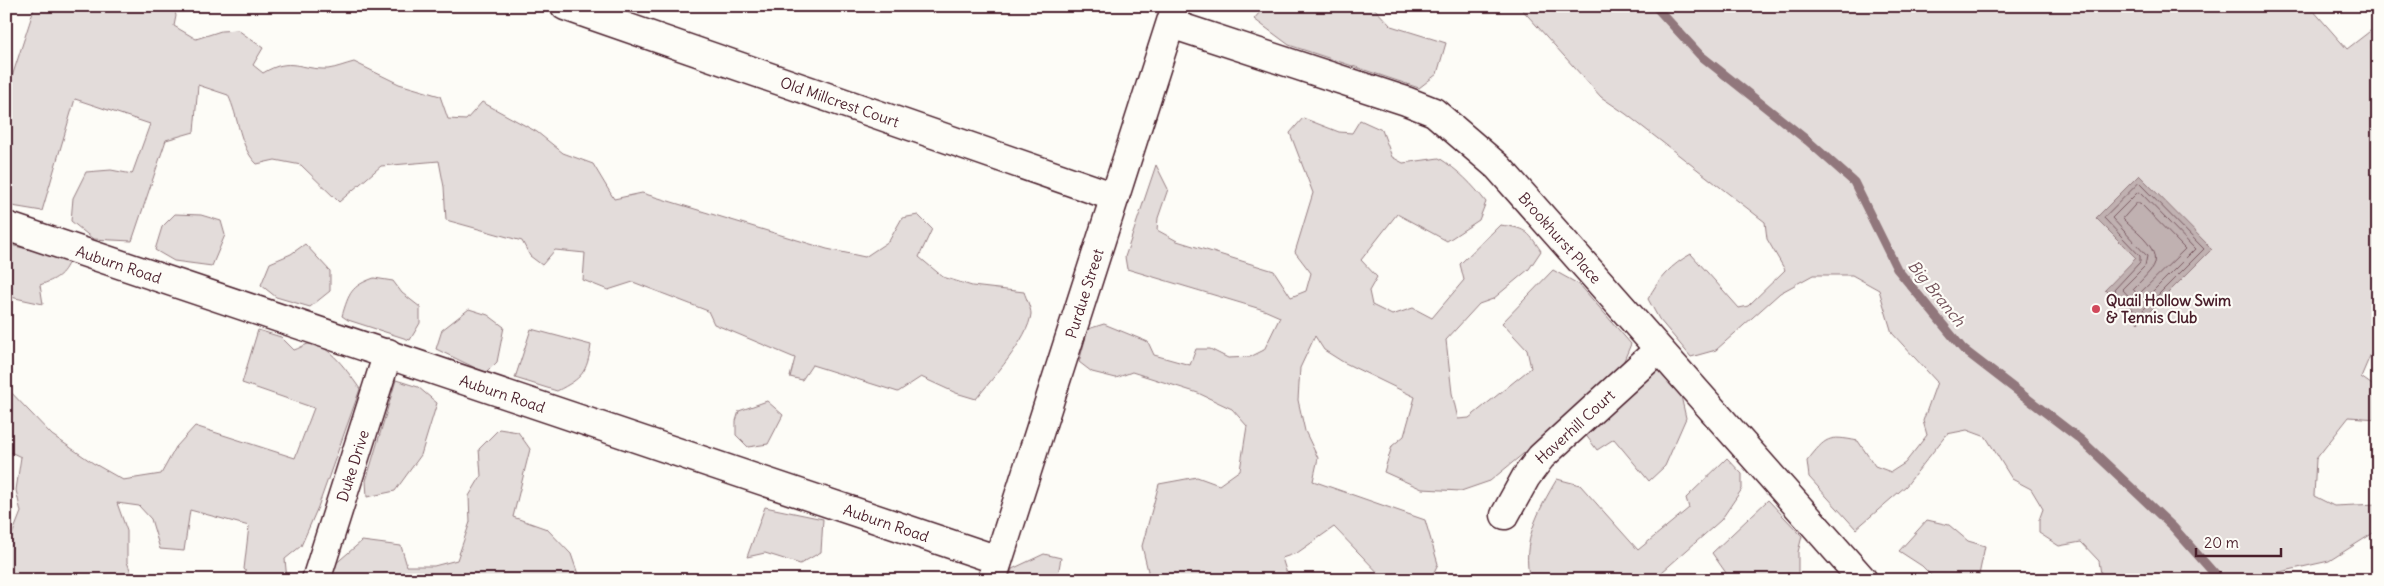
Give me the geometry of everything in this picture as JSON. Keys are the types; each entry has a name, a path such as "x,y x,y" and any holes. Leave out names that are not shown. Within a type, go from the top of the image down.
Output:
{"street":[{"name":"Old Millcrest Court","path":"565,6 1115,197"},
{"name":"Purdue Street","path":"995,570 1174,15"},
{"name":"Brookhurst Place","path":"1174,15 1434,112 1498,167 1863,580"},
{"name":"Auburn Road","path":"6,226 388,353 995,570"},
{"name":"Haverhill Court","path":"1505,515 1526,477 1541,458 1658,350"},
{"name":"Duke Drive","path":"316,580 388,353"}],"shaded area":[{"path":"35,6 174,6 176,16 174,26 196,39 221,31 238,30 263,48 253,65 263,73 281,65 328,69 354,62 399,84 440,96 448,119 466,120 482,102 537,132 563,153 593,164 614,199 642,193 827,249 865,257 889,241 902,218 918,215 932,229 919,257 943,277 972,286 1024,292 1031,312 1029,324 1017,346 976,399 956,393 921,377 898,392 812,365 802,380 790,377 795,358 714,324 708,311 633,282 608,290 583,280 585,253 555,250 542,265 530,256 522,241 446,220 444,187 439,161 381,166 339,202 301,165 275,160 257,164 246,149 228,95 198,85 194,132 166,140 132,241 93,239 71,221 73,198 86,172 111,170 132,174 150,124 75,99 42,211 6,205 6,95"},
{"path":"1265,6 1372,6 1391,26 1446,43 1437,74 1419,88 1289,45 1254,19"},
{"path":"1519,6 2315,6 2312,9 2347,49 2378,25 2378,337 2361,377 2378,389 2378,419 2349,417 2316,459 2314,496 2334,506 2378,504 2378,530 2329,561 2262,576 2262,580 2102,580 2099,561 2081,542 2059,546 2039,533 2039,520 2043,509 2031,489 2012,479 1986,437 1967,430 1947,434 1906,486 1856,529 1809,477 1807,461 1828,440 1834,438 1848,439 1858,441 1875,466 1891,472 1905,463 1927,435 1923,421 1937,382 1892,333 1879,290 1852,275 1813,275 1780,293 1716,350 1691,357 1659,319 1648,299 1666,273 1691,254 1739,308 1748,306 1785,270 1767,239 1765,222 1626,114 1601,97"},
{"path":"1303,118 1339,132 1352,133 1360,120 1382,130 1392,157 1403,163 1439,158 1464,178 1486,202 1479,220 1447,241 1397,214 1361,260 1377,277 1369,291 1372,305 1392,315 1413,308 1432,318 1464,280 1460,264 1500,225 1515,227 1525,231 1541,251 1529,269 1493,299 1479,304 1446,340 1452,393 1458,419 1469,418 1531,368 1527,350 1502,323 1553,270 1580,285 1631,344 1617,377 1490,481 1461,491 1422,489 1384,472 1392,446 1404,436 1415,397 1343,362 1324,350 1315,336 1300,368 1298,400 1305,431 1318,458 1313,481 1425,520 1438,564 1430,580 1385,580 1334,527 1297,553 1282,558 1289,580 1145,580 1148,571 1142,546 1159,484 1197,477 1219,485 1240,470 1247,426 1232,409 1198,393 1132,372 1116,378 1092,372 1079,362 1088,329 1104,324 1148,342 1154,355 1190,365 1196,349 1210,349 1228,358 1250,357 1264,350 1280,317 1264,310 1127,269 1125,257 1156,165 1168,189 1158,218 1157,230 1177,241 1274,271 1291,297 1306,291 1311,273 1295,252 1313,193 1290,133"},
{"path":"175,214 201,215 221,221 225,235 212,266 174,261 155,250 162,227"},
{"path":"6,244 70,259 65,269 58,276 40,285 43,304 6,296"},
{"path":"305,244 330,271 330,291 310,307 276,297 261,285 270,263 291,254"},
{"path":"374,278 393,281 402,293 420,307 420,323 410,340 348,320 342,316 352,291 360,284"},
{"path":"469,309 488,315 504,327 497,362 486,373 436,349 442,330"},
{"path":"531,329 591,345 588,362 582,374 557,391 515,378"},
{"path":"258,330 281,337 294,350 308,344 316,344 323,348 338,360 360,389 318,507 301,546 285,559 287,580 253,580 244,569 249,526 190,510 184,551 160,549 151,519 139,506 117,503 127,531 127,562 134,580 6,580 6,550 21,512 16,490 21,457 6,450 6,387 52,435 93,463 123,480 161,474 176,447 195,426 295,458 314,408 242,383"},
{"path":"1653,370 1666,370 1681,396 1686,418 1665,466 1649,481 1614,439 1597,450 1585,434"},
{"path":"396,380 418,387 437,403 421,455 395,491 367,497 366,481"},
{"path":"767,401 783,415 768,444 748,447 736,435 736,421 739,411"},
{"path":"499,429 518,432 530,449 513,517 547,529 571,554 580,580 329,580 334,565 362,541 401,546 407,566 434,566 457,560 470,522 469,496 481,476 479,449"},
{"path":"1727,458 1742,474 1742,489 1721,520 1653,580 1530,580 1528,553 1533,527 1557,479 1580,485 1638,550 1689,508 1686,498"},
{"path":"1768,500 1802,536 1798,552 1798,580 1731,580 1712,553"},
{"path":"765,507 823,519 821,552 800,564 765,553 747,557"},
{"path":"1927,520 1949,525 1968,541 1985,546 1978,580 1936,580 1922,566 1899,551"},
{"path":"1044,554 1061,558 1057,580 1009,580 1012,569"}],"water":[{"path":"2139,175 2212,249 2138,323 2105,290 2136,258 2096,218"}],"waterway":[{"name":"Big Branch","path":"1655,6 1700,55 1808,141 1854,182 1897,269 1963,349 2080,439 2173,527 2220,580"}],"place":[{"name":"Quail Hollow Swim & Tennis Club","path":"2096,309"}]}
